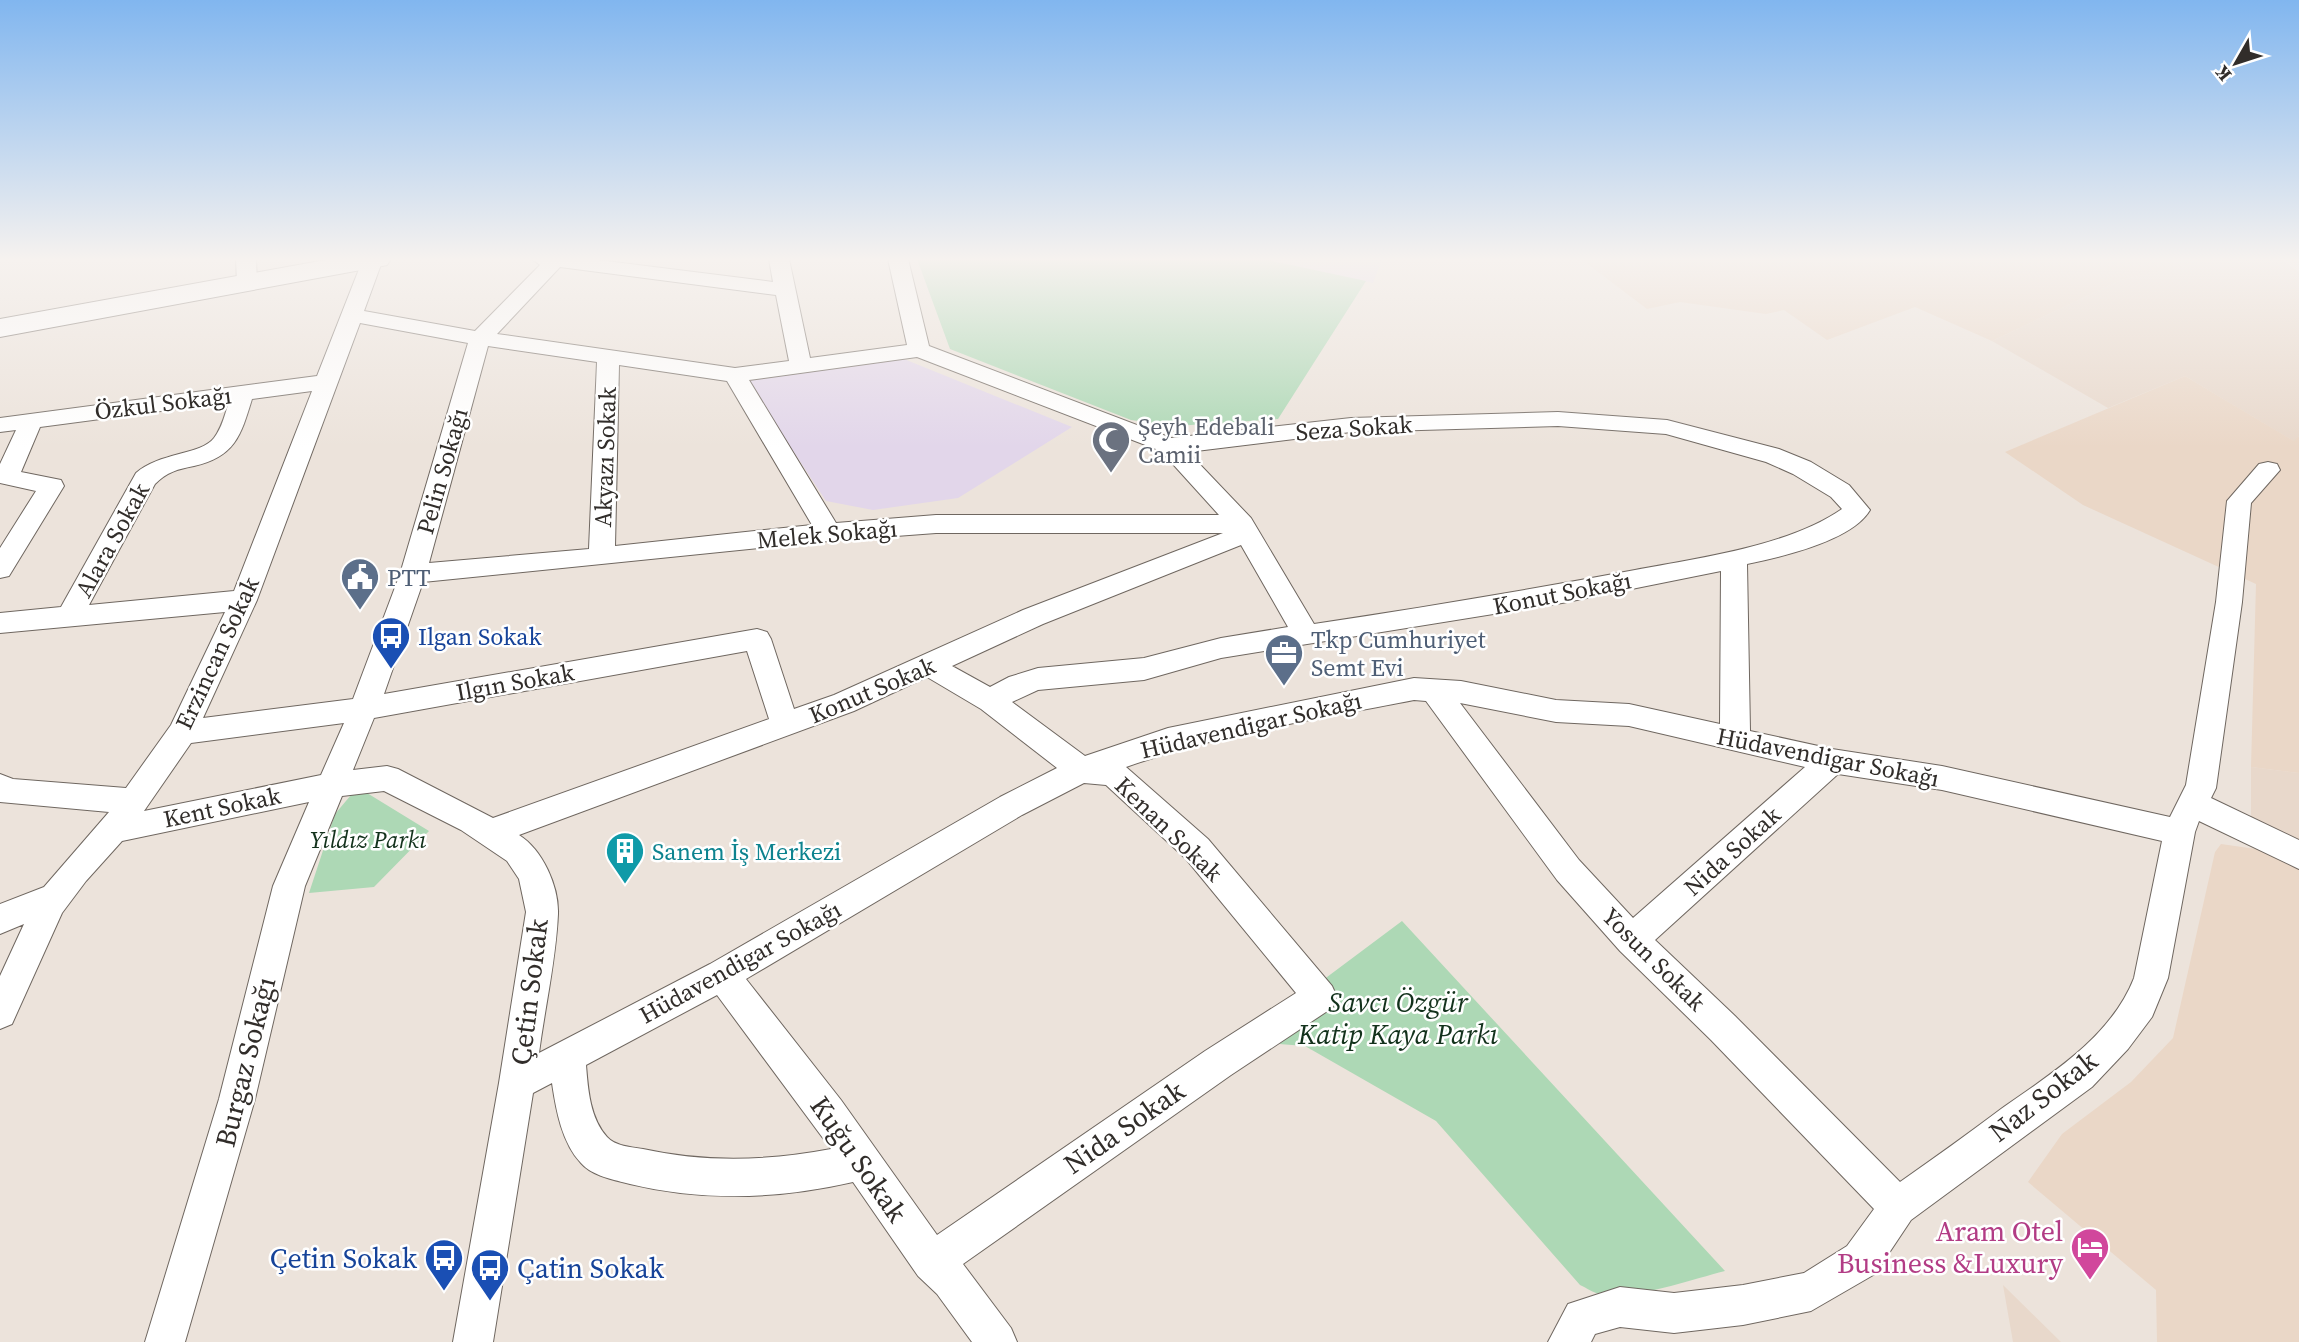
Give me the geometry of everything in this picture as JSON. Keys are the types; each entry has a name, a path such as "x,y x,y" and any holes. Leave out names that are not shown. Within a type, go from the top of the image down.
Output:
{"street":[{"path":"0,328 28,322"},
{"name":"Erzincan Sokak","path":"0,1013 55,897 113,830 181,732 244,600 350,322"},
{"path":"390,322 481,338 735,375 919,350 912,322"},
{"name":"Pelin Sokağı","path":"331,785 364,709 413,574 481,338 496,322"},
{"path":"791,322 801,367"},
{"name":"Seza Sokak","path":"919,350 1169,446 1351,425 1558,419 1667,427 1748,451 1771,455"},
{"name":"Akyazı Sokak","path":"602,557 608,356"},
{"path":"735,375 829,532"},
{"name":"Özkul Sokağı","path":"0,425 326,382"},
{"name":"Alara Sokak","path":"71,615 145,480 155,468 205,454 219,447 228,433 243,393"},
{"path":"0,569 52,486 6,477 32,420"},
{"path":"1169,446 1244,528 1306,634"},
{"name":"Konut Sokağı","path":"991,701 1023,683 1090,674 1116,675 1154,668 1216,649 1557,596 1734,558 1818,535 1856,517 1858,510 1853,503 1826,480 1771,455"},
{"name":"Naz Sokak","path":"1567,1342 1582,1318 1620,1307 1674,1313 1743,1305 1811,1291 1861,1260 1898,1207 2079,1075 2116,1037 2140,1006 2151,978 2185,817 2201,788 2225,626 2239,501 2267,470"},
{"name":"Melek Sokağı","path":"413,574 829,532 936,524 1244,528"},
{"name":"Konut Sokak","path":"492,832 785,725 930,666 1033,617 1244,528"},
{"path":"1734,558 1735,741"},
{"path":"0,622 244,600"},
{"name":"Ilgın Sokak","path":"181,732 364,709 757,639 785,725"},
{"name":"Kenan Sokak","path":"930,666 991,701 1081,770 1113,773 1197,849 1320,997"},
{"name":"Hüdavendigar Sokağı","path":"517,1083 722,975 1011,806 1081,770 1168,740 1254,720 1415,689 1461,692 1556,711 1629,716 1832,761 1942,778 2097,811 2185,817 2299,855"},
{"name":"Yosun Sokak","path":"1434,691 1568,870 1632,940 1723,1028 1898,1207"},
{"name":"Nida Sokak","path":"1632,940 1832,761"},
{"name":"Çetin Sokak","path":"331,785 387,778 492,832 518,851 534,875 542,912 517,1083 473,1342"},
{"name":"Kent Sokak","path":"113,830 331,785"},
{"name":"Burgaz Sokağı","path":"165,1342 237,1099 289,886 331,785"},
{"path":"2,789 135,801"},
{"path":"0,919 55,897"},
{"name":"Kuğu Sokak","path":"722,975 862,1161 932,1262 951,1280 997,1342"},
{"name":"Nida Sokak","path":"932,1262 1218,1063 1320,997"},
{"path":"567,1057 570,1086 584,1134 594,1151 612,1160 664,1174 738,1180 789,1176 862,1161"}],"shaded area":[{"path":"1801,322 1876,322 1827,340"},
{"path":"1948,322 2033,322 1992,341"},
{"path":"2033,322 2299,322 2299,436 2295,442 2185,376 2108,408 1992,341"},
{"path":"899,357 1072,427 958,498 873,510 826,501 747,381"},
{"path":"2185,376 2294,441 2299,436 2299,773 2251,767 2256,584 2083,505 2005,452"},
{"path":"2251,767 2299,773 2299,842 2251,821"},
{"path":"2221,844 2263,850 2299,868 2299,1342 2157,1342 2156,1290 2028,1182 2062,1134 2131,1082 2173,1038 2215,852"},
{"path":"2003,1285 2061,1342 2013,1342"}],"green space":[{"path":"940,322 1340,322 1278,419 1176,426 1131,420 950,349"},
{"name":"Yıldız Parkı","path":"367,793 429,831 374,887 309,893 335,814 351,795"},
{"name":"Savcı Özgür Katip Kaya Parkı","path":"1402,921 1725,1271 1646,1292 1614,1295 1592,1292 1580,1285 1436,1121 1305,1046 1279,1044 1331,1003 1315,986"}],"place":[{"name":"Şeyh Edebali Camii","path":"1111,474"},
{"name":"PTT","path":"360,611"},
{"name":"Ilgan Sokak","path":"391,670"},
{"name":"Tkp Cumhuriyet Semt Evi","path":"1284,687"},
{"name":"Sanem İş Merkezi","path":"625,885"},
{"name":"Aram Otel Business &Luxury","path":"2090,1281"},
{"name":"Çeti̇n Sokak","path":"444,1292"},
{"name":"Çatin Sokak","path":"490,1302"}]}
